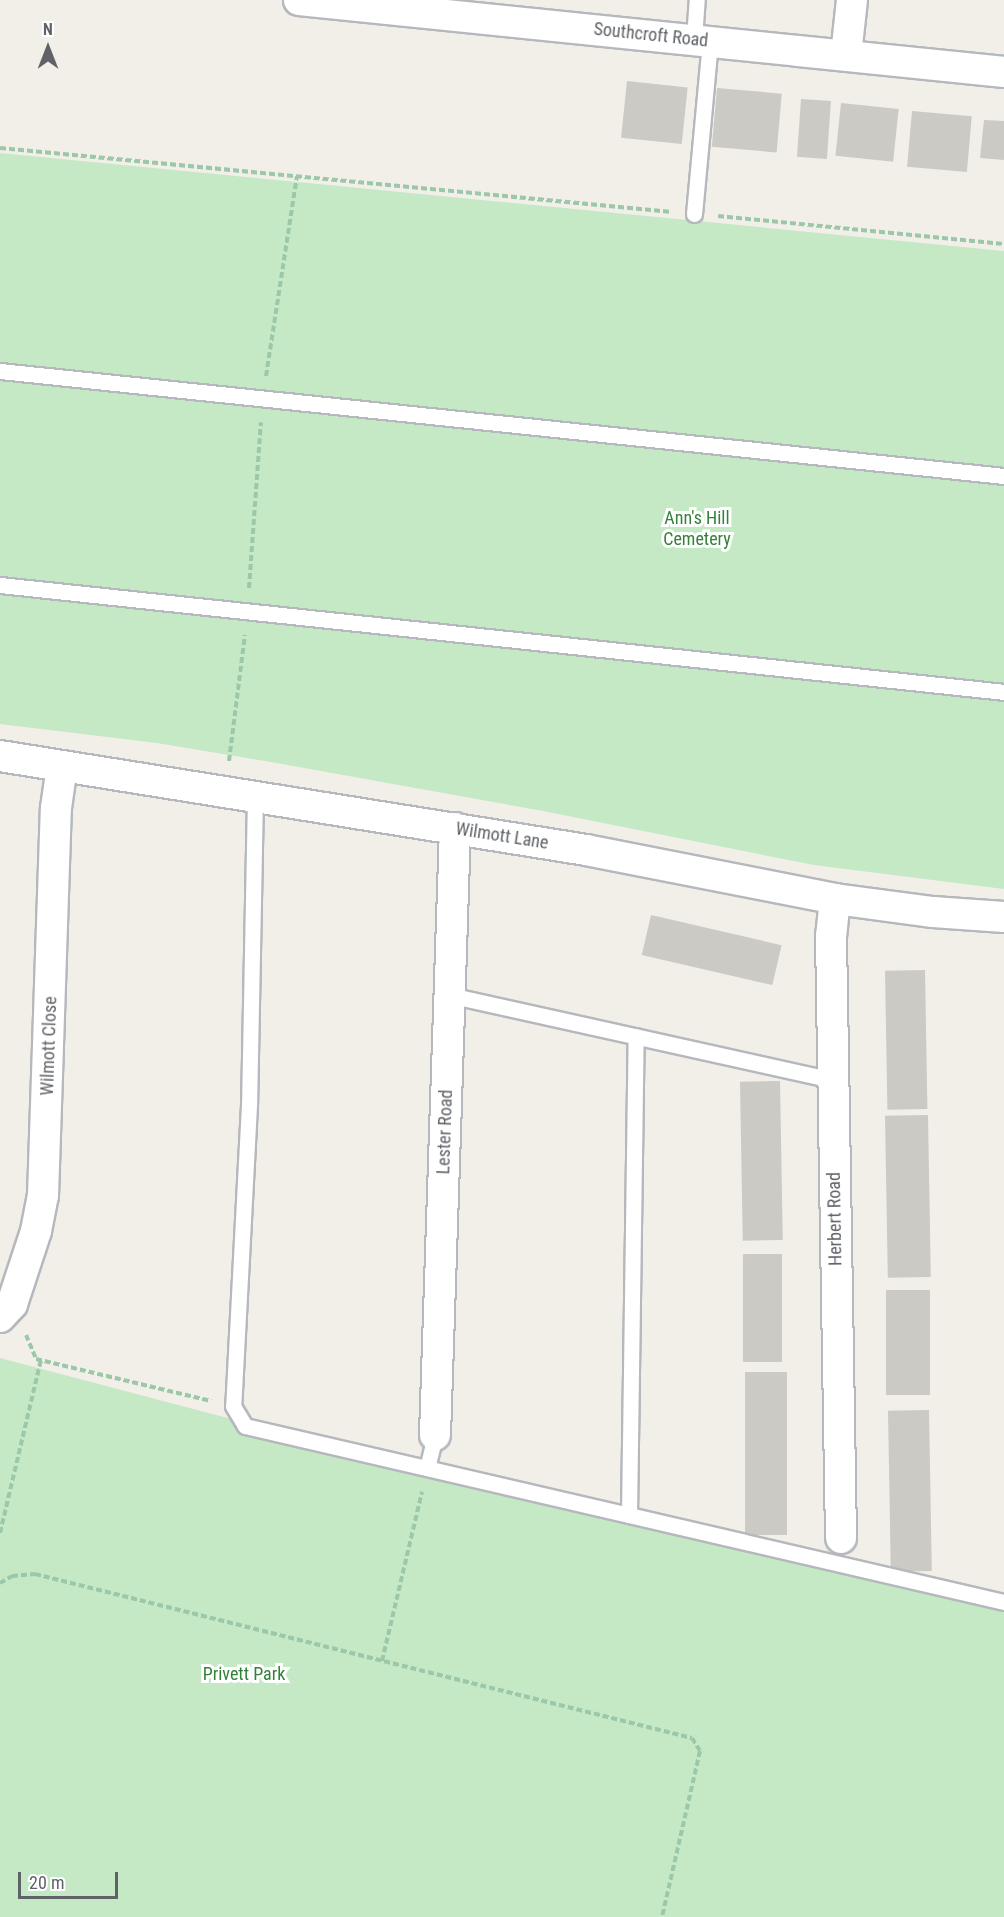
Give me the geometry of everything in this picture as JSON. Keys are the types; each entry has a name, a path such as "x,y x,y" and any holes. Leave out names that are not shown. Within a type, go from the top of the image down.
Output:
{"street":[{"name":"Southcroft Road","path":"299,0 1004,72"},
{"path":"846,55 852,0"},
{"name":"Wilmott Lane","path":"0,756 586,850 835,899 933,912 1004,917"},
{"name":"Wilmott Close","path":"6,1311 36,1231 43,1196 56,808 62,766"},
{"name":"Lester Road","path":"435,1435 454,828"},
{"name":"Herbert Road","path":"835,899 831,935 838,1551"}],"lane":[{"path":"694,214 702,40 697,0"},
{"path":"0,371 1004,476"},
{"path":"0,585 1004,692"},
{"path":"255,796 249,1105 233,1406 245,1426 629,1515 838,1551 1004,1602"},
{"path":"449,995 833,1080"},
{"path":"629,1515 636,1036"},
{"path":"428,1468 435,1435"}],"path":[{"path":"0,148 1004,244"},
{"path":"225,792 248,611 263,399 297,176"},
{"path":"6,1311 36,1359 233,1406"},
{"path":"0,1533 41,1360"},
{"path":"382,1661 428,1468"},
{"path":"0,1583 12,1576 35,1574 692,1738 700,1751 662,1917"}],"green space":[{"name":"Ann's Hill Cemetery","path":"0,153 1004,251 1004,889 814,865 543,811 271,762 157,743 0,724"},
{"name":"Privett Park","path":"0,1358 500,1490 1004,1610 1004,1917 0,1917"}],"building":[{"path":"627,81 688,87 682,144 621,138"},
{"path":"717,88 782,94 777,152 712,147"},
{"path":"801,99 831,101 827,159 797,157"},
{"path":"841,103 899,109 893,162 835,156"},
{"path":"912,111 972,116 967,172 907,167"},
{"path":"984,120 1004,121 1004,160 980,158"},
{"path":"651,915 782,945 772,985 642,955"},
{"path":"925,970 927,1109 887,1110 885,971"},
{"path":"780,1081 783,1240 743,1241 740,1082"},
{"path":"928,1115 931,1277 888,1278 885,1116"},
{"path":"743,1254 782,1254 782,1362 743,1362"},
{"path":"886,1290 930,1290 930,1395 886,1395"},
{"path":"745,1372 787,1372 787,1535 745,1535"},
{"path":"929,1410 932,1571 891,1572 888,1411"}]}
